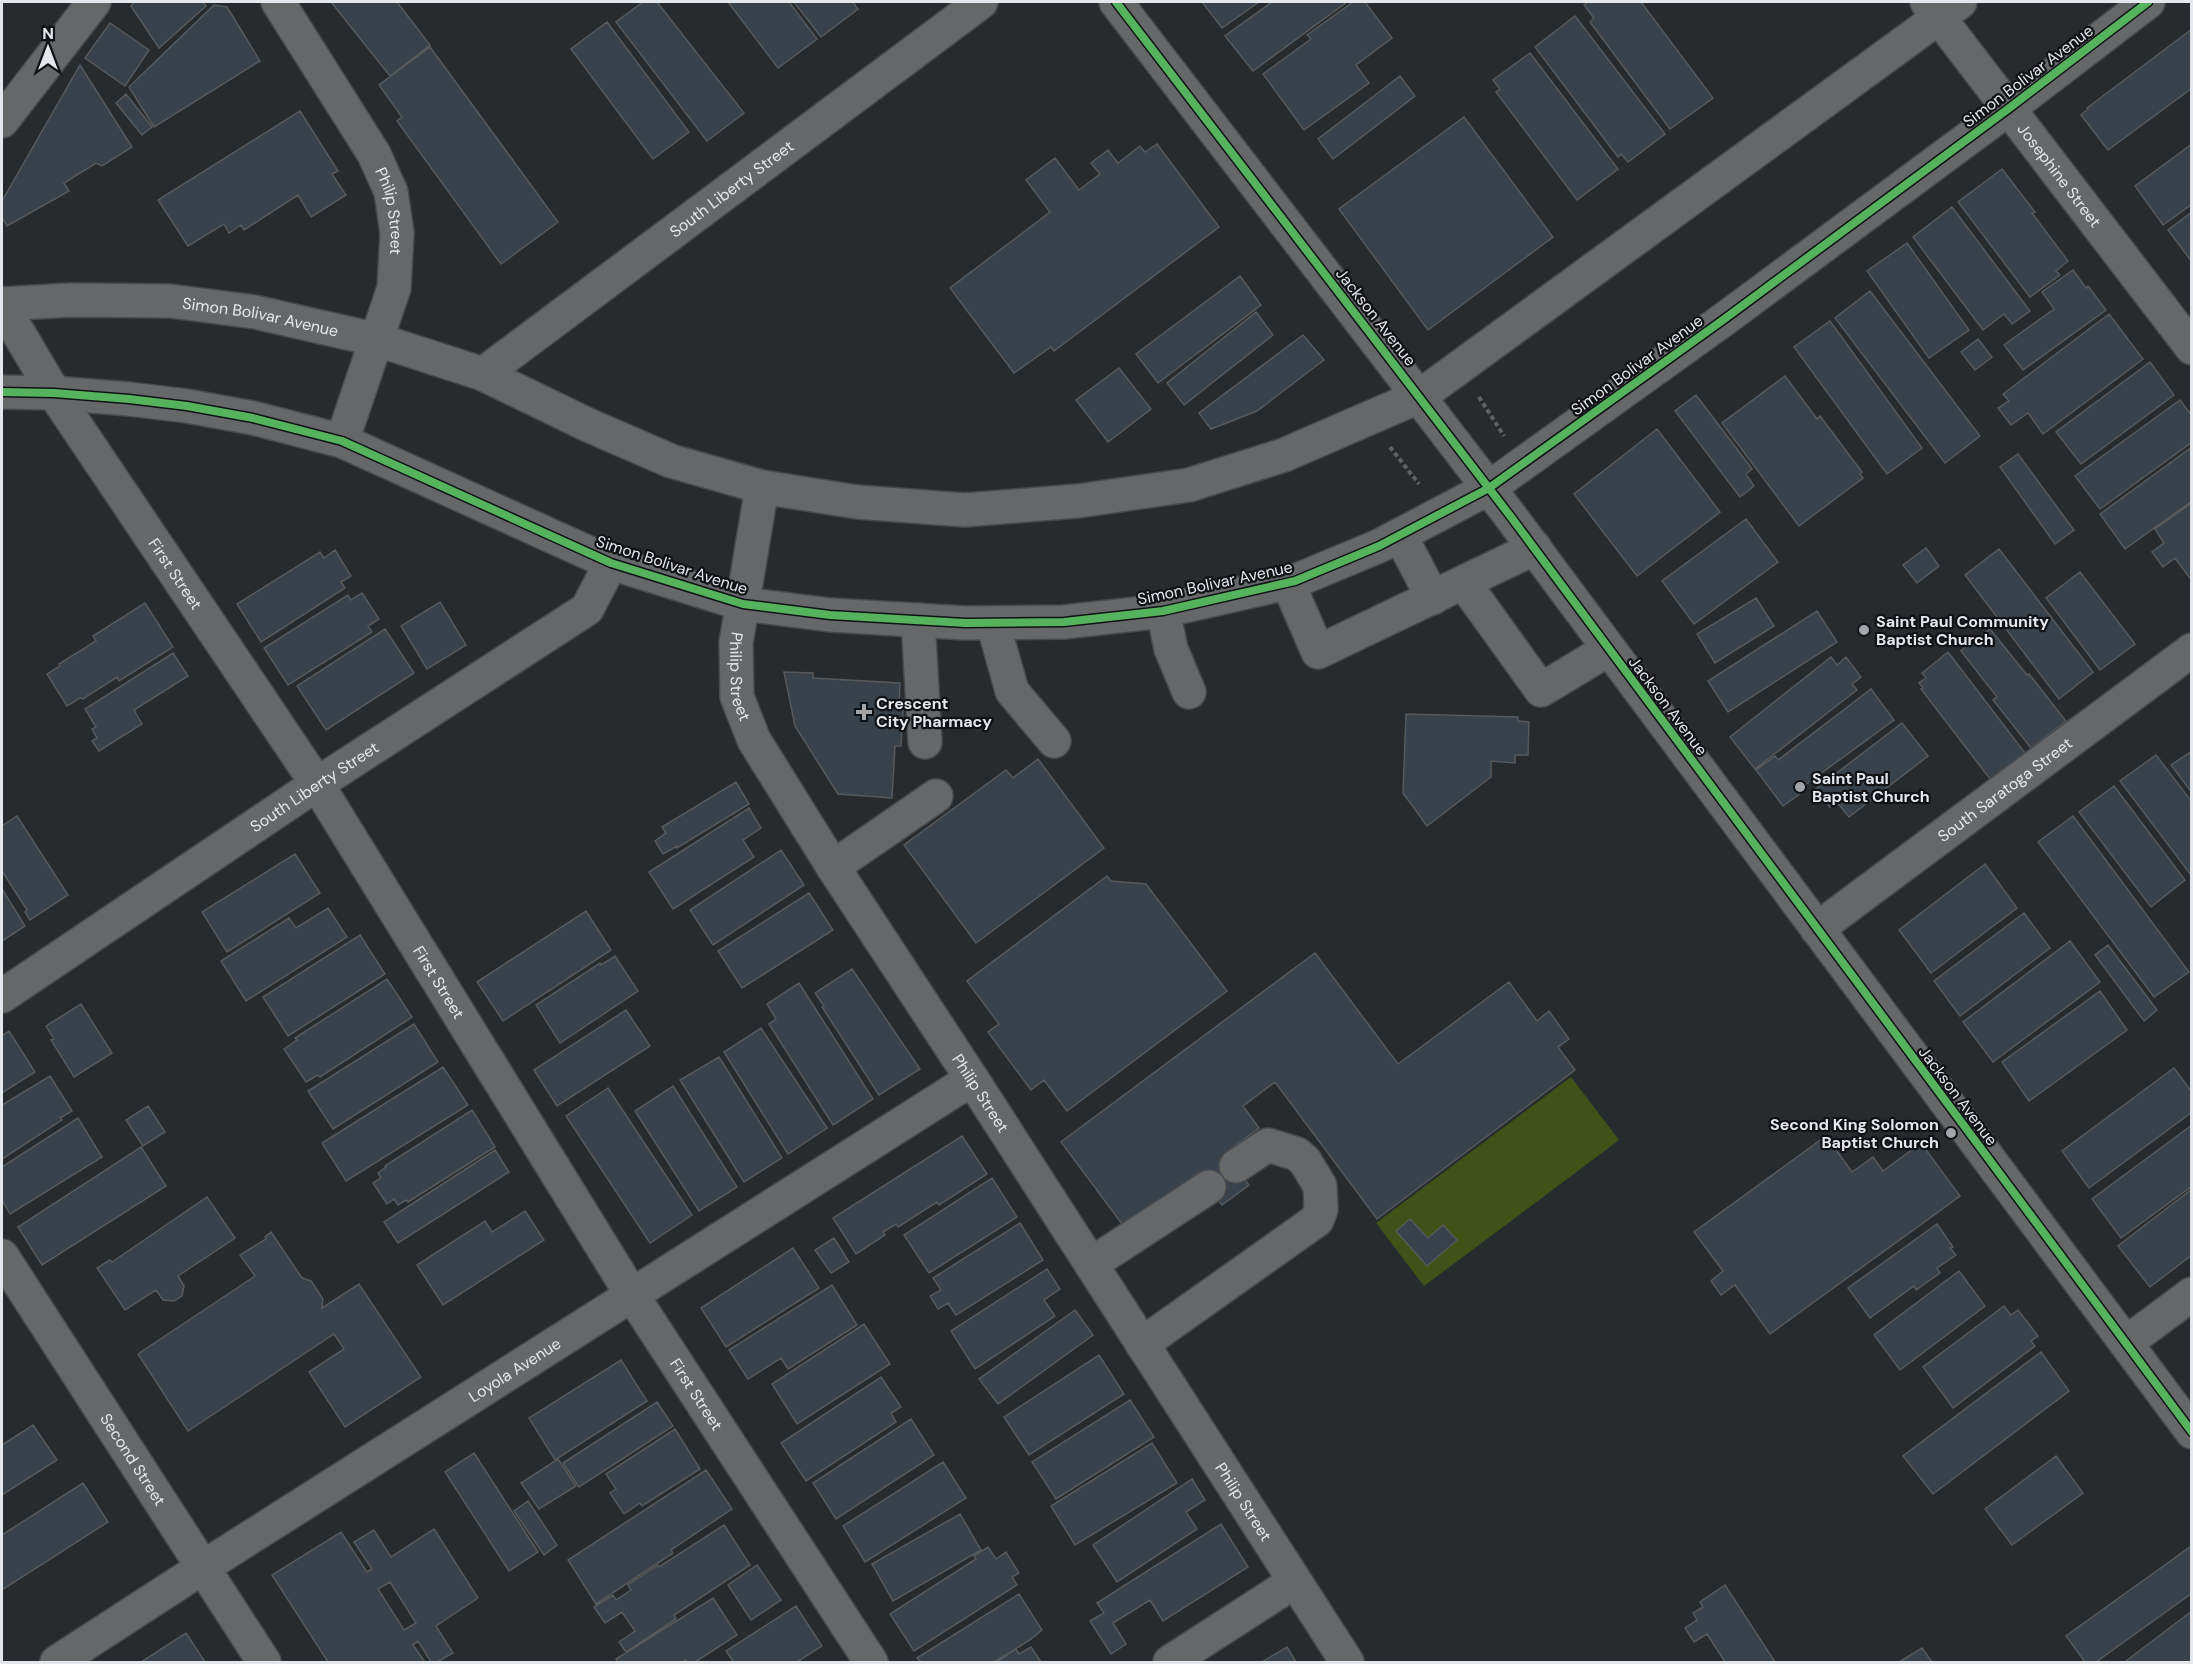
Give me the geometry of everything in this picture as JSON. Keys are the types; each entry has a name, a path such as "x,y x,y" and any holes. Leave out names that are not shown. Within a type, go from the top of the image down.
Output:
{"street":[{"path":"2,122 94,2"},
{"name":"Philip Street","path":"278,2 374,154 391,192 397,233 394,288 342,441"},
{"name":"South Liberty Street","path":"483,374 981,2"},
{"name":"Jackson Avenue","path":"1116,2 1535,548 2192,1432"},
{"name":"Simon Bolivar Avenue","path":"2,392 54,393 129,399 198,408 254,418 342,441 611,563 743,604 830,615 965,623 1064,622 1163,611 1288,583 1379,546 1489,488 1723,320 2148,2"},
{"name":"Simon Bolivar Avenue","path":"2,304 70,300 171,301 255,312 378,340 483,374 588,425 670,461 762,487 857,502 964,510 1078,501 1189,485 1284,455 1420,396 1942,7"},
{"name":"Josephine Street","path":"1942,7 2008,109 2192,348"},
{"name":"First Street","path":"2,304 54,393 317,784 632,1295 871,1662"},
{"name":"Philip Street","path":"762,487 736,643 737,697 754,740 833,867 1347,1662"},
{"path":"1400,535 1433,598"},
{"path":"1288,583 1318,652 1535,548"},
{"name":"South Liberty Street","path":"2,996 317,784 587,609 611,563"},
{"path":"1464,583 1540,690 1610,649"},
{"path":"1163,611 1171,649 1189,692"},
{"path":"918,620 926,742"},
{"path":"993,622 1012,691 1053,741"},
{"name":"South Saratoga Street","path":"1817,929 2192,650"},
{"path":"833,867 936,796"},
{"name":"Loyola Avenue","path":"57,1662 972,1079"},
{"path":"1142,1344 1317,1220 1321,1209 1320,1186 1305,1161 1297,1154 1268,1145 1236,1166"},
{"path":"1091,1264 1209,1187"},
{"name":"Second Street","path":"2,1256 264,1662"},
{"path":"2126,1343 2192,1294"},
{"path":"1170,1662 1294,1582"}],"path":[{"path":"1476,393 1509,443"},
{"path":"1389,445 1426,491"}],"green space":[{"path":"1571,1077 1619,1140 1424,1286 1376,1223"}],"building":[{"path":"134,2 203,2 206,6 159,48 131,6"},
{"path":"331,2 397,2 430,45 390,76"},
{"path":"643,2 657,2 744,113 707,141 616,22"},
{"path":"728,2 789,2 817,39 778,68"},
{"path":"794,2 853,2 858,9 821,37"},
{"path":"1202,2 1259,2 1222,28"},
{"path":"1272,2 1347,2 1253,71 1225,36"},
{"path":"1353,2 1365,2 1392,38 1356,65 1369,83 1304,130 1263,74 1311,39 1307,35"},
{"path":"1588,2 1641,2 1713,98 1670,129 1590,22 1594,18 1584,5"},
{"path":"214,5 227,7 260,61 154,127 129,87"},
{"path":"1575,16 1665,134 1628,162 1621,154 1618,157 1535,47"},
{"path":"607,22 689,132 653,159 571,49"},
{"path":"110,23 149,50 125,86 85,58"},
{"path":"2192,29 2192,88 2108,150 2081,115 2087,108"},
{"path":"430,47 558,222 501,264 397,121 402,117 379,85"},
{"path":"1530,53 1618,169 1577,200 1496,92 1500,89 1493,80"},
{"path":"80,65 132,147 102,166 96,163 64,183 69,191 7,226 2,217 2,201"},
{"path":"1400,76 1415,96 1333,159 1318,139"},
{"path":"126,94 152,127 142,135 116,103"},
{"path":"300,111 338,171 332,174 346,195 311,217 298,195 244,230 241,225 229,233 224,224 188,246 158,200"},
{"path":"1464,117 1553,237 1428,330 1339,209"},
{"path":"1157,144 1219,227 1054,351 1051,347 1014,373 950,288 1050,212 1026,180 1055,158 1079,190 1100,174 1091,163 1108,150 1118,163 1140,146 1145,152"},
{"path":"2192,144 2192,204 2163,225 2135,186"},
{"path":"2002,169 2068,261 2056,271 2060,275 2030,297 1958,202"},
{"path":"1952,207 2030,311 2012,324 2004,314 1983,330 1913,237"},
{"path":"2192,212 2192,262 2168,230"},
{"path":"1907,243 1969,330 1929,358 1867,271"},
{"path":"2073,270 2106,310 2023,370 2004,345 2054,309 2042,292"},
{"path":"1240,276 1261,305 1158,383 1136,354"},
{"path":"1870,291 1980,436 1945,463 1835,318"},
{"path":"1256,312 1273,335 1184,405 1167,383"},
{"path":"2109,314 2143,359 2043,434 2028,413 2011,425 1998,408 2009,401 2003,394"},
{"path":"1830,321 1922,448 1887,474 1794,347"},
{"path":"1303,335 1324,360 1257,411 1211,429 1199,413"},
{"path":"1978,339 1992,357 1975,370 1961,352"},
{"path":"2150,362 2174,395 2081,464 2056,432"},
{"path":"1119,368 1151,409 1108,442 1076,400"},
{"path":"1785,376 1817,419 1820,416 1862,472 1860,474 1863,478 1799,526 1722,423"},
{"path":"1696,395 1752,469 1746,474 1754,486 1740,497 1675,411"},
{"path":"2180,400 2192,416 2192,442 2100,509 2075,476"},
{"path":"1657,429 1720,512 1637,576 1574,494"},
{"path":"2192,447 2192,501 2125,549 2100,514"},
{"path":"2018,454 2074,530 2055,544 2000,467"},
{"path":"2192,503 2192,581 2175,558 2163,567 2152,552 2164,543 2155,529"},
{"path":"1746,519 1778,562 1694,624 1662,581"},
{"path":"1926,548 1939,566 1917,583 1903,565"},
{"path":"1999,549 2093,672 2059,699 1965,575"},
{"path":"335,550 351,576 341,582 345,588 261,642 237,604 320,552 324,558"},
{"path":"2080,572 2135,644 2100,670 2046,598"},
{"path":"362,593 379,619 368,626 372,632 288,685 264,648 348,595 351,600"},
{"path":"1756,598 1774,626 1715,663 1697,634"},
{"path":"440,602 466,645 427,669 401,626"},
{"path":"145,603 173,647 119,681 117,677 83,699 80,698 67,706 47,674 96,641 93,636"},
{"path":"1817,611 1837,642 1728,712 1708,681"},
{"path":"385,629 414,673 326,730 297,686"},
{"path":"1990,629 2066,721 2031,748 1993,700 1997,697 1961,651"},
{"path":"1948,652 2025,753 1990,779 1921,689 1923,688 1919,683 1926,678 1922,673"},
{"path":"173,653 188,676 134,710 142,724 99,751 92,741 97,738 92,729 96,727 85,709"},
{"path":"1831,657 1837,665 1846,657 1861,677 1852,684 1857,690 1755,769 1730,737"},
{"path":"784,672 813,673 813,678 900,683 899,710 903,710 901,746 895,746 892,798 838,794 795,726"},
{"path":"1871,689 1894,720 1801,788 1804,791 1783,806 1756,770 1775,756 1778,760"},
{"path":"1406,714 1518,717 1518,721 1529,722 1528,755 1515,755 1515,763 1491,761 1491,777 1427,826 1403,793"},
{"path":"1902,723 1928,756 1849,817 1837,802 1830,807 1816,789"},
{"path":"2192,751 2192,793 2171,765"},
{"path":"2156,755 2192,802 2191,875 2120,781"},
{"path":"1038,759 1104,848 976,943 904,845 1006,770 1013,778"},
{"path":"736,782 749,804 677,848 677,846 663,854 655,841 666,833 662,827"},
{"path":"2114,786 2185,880 2151,907 2079,812"},
{"path":"749,808 761,828 743,840 754,857 673,909 649,872"},
{"path":"17,816 68,895 30,920 25,912 27,910 2,871 2,826"},
{"path":"2073,816 2189,972 2154,997 2038,842"},
{"path":"781,850 804,885 713,945 690,910"},
{"path":"295,854 320,893 227,952 202,912"},
{"path":"1985,864 2017,908 1931,973 1899,930"},
{"path":"1107,876 1111,881 1146,884 1227,991 1067,1111 1044,1080 1031,1090 988,1032 999,1024 967,981"},
{"path":"2,889 25,926 2,941"},
{"path":"809,893 833,930 742,988 718,951"},
{"path":"328,908 347,937 246,1001 221,961 289,918 296,928"},
{"path":"586,911 611,950 503,1021 477,982"},
{"path":"2024,913 2050,948 1960,1016 1934,981"},
{"path":"360,935 385,974 288,1036 263,997"},
{"path":"2070,941 2100,982 1993,1062 1963,1022"},
{"path":"2108,945 2157,1010 2144,1021 2095,955"},
{"path":"1315,953 1398,1064 1509,982 1537,1021 1549,1011 1569,1039 1558,1047 1575,1070 1377,1219 1275,1082 1243,1106 1259,1128 1225,1153 1249,1185 1222,1205 1198,1173 1125,1228 1061,1142"},
{"path":"615,956 638,991 560,1043 536,1005 600,963 601,965"},
{"path":"852,969 920,1069 879,1095 815,993"},
{"path":"387,979 412,1017 320,1077 318,1075 306,1082 284,1049 297,1040 295,1038"},
{"path":"799,983 873,1099 833,1125 769,1024 776,1019 767,1004"},
{"path":"2100,991 2127,1030 2029,1101 2002,1062"},
{"path":"81,1004 112,1053 74,1077 51,1040 54,1039 46,1026"},
{"path":"626,1010 650,1046 557,1106 534,1070"},
{"path":"414,1024 438,1062 333,1129 308,1091"},
{"path":"761,1028 827,1128 788,1154 724,1052"},
{"path":"9,1031 35,1072 2,1093 2,1036"},
{"path":"719,1057 782,1158 744,1182 680,1080"},
{"path":"443,1067 468,1105 346,1181 322,1143"},
{"path":"2174,1068 2192,1092 2192,1112 2089,1188 2062,1151"},
{"path":"50,1076 72,1111 2,1159 2,1105"},
{"path":"673,1086 737,1187 699,1211 635,1111"},
{"path":"608,1088 692,1215 650,1243 566,1116"},
{"path":"148,1106 165,1132 143,1146 126,1120"},
{"path":"472,1110 495,1147 408,1202 406,1200 398,1205 394,1199 387,1204 373,1183 381,1178 378,1173 385,1166"},
{"path":"78,1118 102,1157 10,1214 2,1200 2,1167"},
{"path":"2192,1125 2192,1186 2121,1238 2092,1199"},
{"path":"962,1136 987,1174 939,1205 937,1202 898,1227 896,1224 883,1232 885,1235 856,1254 833,1218"},
{"path":"1826,1136 1852,1172 1873,1157 1883,1171 1921,1143 1960,1196 1770,1334 1735,1285 1721,1295 1711,1281 1723,1271 1694,1232"},
{"path":"141,1147 166,1186 42,1265 18,1227"},
{"path":"495,1150 509,1172 398,1243 384,1222"},
{"path":"992,1178 1017,1217 929,1273 904,1235"},
{"path":"2192,1189 2192,1255 2150,1287 2118,1246"},
{"path":"207,1197 235,1238 178,1276 184,1286 182,1296 174,1301 163,1300 156,1290 125,1310 97,1268 110,1260 112,1262"},
{"path":"525,1211 544,1240 443,1305 417,1265 485,1221 492,1232"},
{"path":"1410,1219 1428,1238 1443,1225 1457,1240 1427,1266 1396,1231"},
{"path":"1020,1223 1043,1260 956,1315 948,1303 938,1309 930,1296 941,1290 933,1278"},
{"path":"1937,1224 1956,1255 1937,1268 1940,1273 1916,1290 1914,1286 1870,1318 1848,1288"},
{"path":"271,1232 302,1278 311,1281 323,1299 322,1308 359,1284 421,1377 345,1427 309,1372 344,1349 334,1334 188,1431 138,1354 255,1276 240,1255 266,1239 265,1237"},
{"path":"834,1238 849,1262 831,1273 815,1250"},
{"path":"793,1248 819,1288 726,1347 701,1308"},
{"path":"1047,1269 1060,1289 1044,1300 1055,1316 975,1369 951,1331"},
{"path":"1959,1271 1985,1306 1900,1370 1874,1335"},
{"path":"832,1285 857,1325 788,1369 781,1358 748,1379 729,1350"},
{"path":"2004,1306 2011,1315 2018,1310 2038,1336 2031,1341 2035,1346 1953,1408 1923,1367"},
{"path":"1075,1310 1093,1335 998,1404 979,1379"},
{"path":"864,1324 890,1364 797,1424 772,1384"},
{"path":"2041,1352 2069,1391 1933,1494 1903,1456"},
{"path":"1099,1355 1124,1394 1029,1455 1004,1417"},
{"path":"621,1360 647,1401 555,1460 529,1418"},
{"path":"881,1377 901,1407 891,1413 896,1422 806,1481 781,1443"},
{"path":"1130,1400 1154,1437 1056,1499 1032,1462"},
{"path":"657,1402 673,1426 579,1487 563,1463"},
{"path":"911,1419 934,1455 836,1519 813,1483"},
{"path":"33,1425 57,1460 2,1495 2,1445"},
{"path":"675,1429 700,1469 642,1506 640,1503 624,1514 610,1493 616,1489 606,1474"},
{"path":"1152,1443 1177,1483 1075,1545 1051,1506"},
{"path":"474,1453 538,1552 509,1571 445,1472"},
{"path":"2056,1456 2083,1493 2012,1545 1985,1509"},
{"path":"558,1459 576,1486 539,1509 521,1483"},
{"path":"943,1462 966,1498 865,1562 843,1526"},
{"path":"706,1470 732,1509 671,1550 673,1553 596,1604 568,1560"},
{"path":"1192,1479 1205,1500 1186,1512 1197,1529 1117,1582 1093,1545"},
{"path":"83,1483 108,1522 2,1590 2,1535"},
{"path":"528,1501 557,1545 544,1555 514,1511"},
{"path":"960,1514 981,1550 893,1601 872,1564"},
{"path":"1221,1524 1248,1567 1163,1621 1150,1600 1113,1623 1126,1644 1111,1654 1090,1621 1104,1613 1097,1603"},
{"path":"724,1525 750,1565 674,1615 676,1619 626,1652 619,1642 635,1631 622,1612 605,1623 594,1607 613,1595 616,1600 631,1590 628,1585"},
{"path":"434,1529 478,1598 436,1626 453,1653 437,1662 431,1662 418,1641 413,1645 425,1662 328,1662 272,1575 341,1532 367,1572 372,1569 354,1542 374,1530 391,1557","holes":["390,1582 416,1623 404,1630 378,1589"]},
{"path":"988,1547 996,1559 1006,1552 1019,1573 1012,1577 1017,1585 914,1651 890,1614 976,1559 974,1556"},
{"path":"2190,1547 2192,1549 2192,1593 2096,1662 2085,1662 2066,1636"},
{"path":"757,1565 781,1600 751,1620 728,1585"},
{"path":"1725,1585 1775,1662 1725,1662 1707,1634 1694,1642 1685,1628 1697,1620 1693,1613 1703,1607 1700,1602"},
{"path":"1019,1594 1042,1630 1030,1640 994,1662 921,1662 917,1658"},
{"path":"713,1598 737,1635 695,1662 686,1660 682,1662 618,1662 616,1659"},
{"path":"796,1606 822,1646 797,1662 731,1662 733,1661 726,1651"},
{"path":"2192,1611 2192,1662 2126,1661"},
{"path":"186,1633 205,1662 141,1662"},
{"path":"1031,1647 1041,1662 996,1662 1016,1649 1019,1654"},
{"path":"1287,1647 1296,1662 1262,1662"},
{"path":"1922,1648 1932,1662 1899,1662"}],"cycle path":[{"path":"1116,2 1511,517 2192,1432"},
{"path":"2,392 54,393 187,406 253,418 342,441 611,563 743,604 830,615 965,623 1064,622 1163,611 1295,581 1379,546 1489,488 1723,320 2148,2"}],"place":[{"name":"Saint Paul Community Baptist Church","path":"1864,630"},
{"name":"Crescent City Pharmacy","path":"864,712"},
{"name":"Saint Paul Baptist Church","path":"1800,787"},
{"name":"Second King Solomon Baptist Church","path":"1951,1133"}]}
